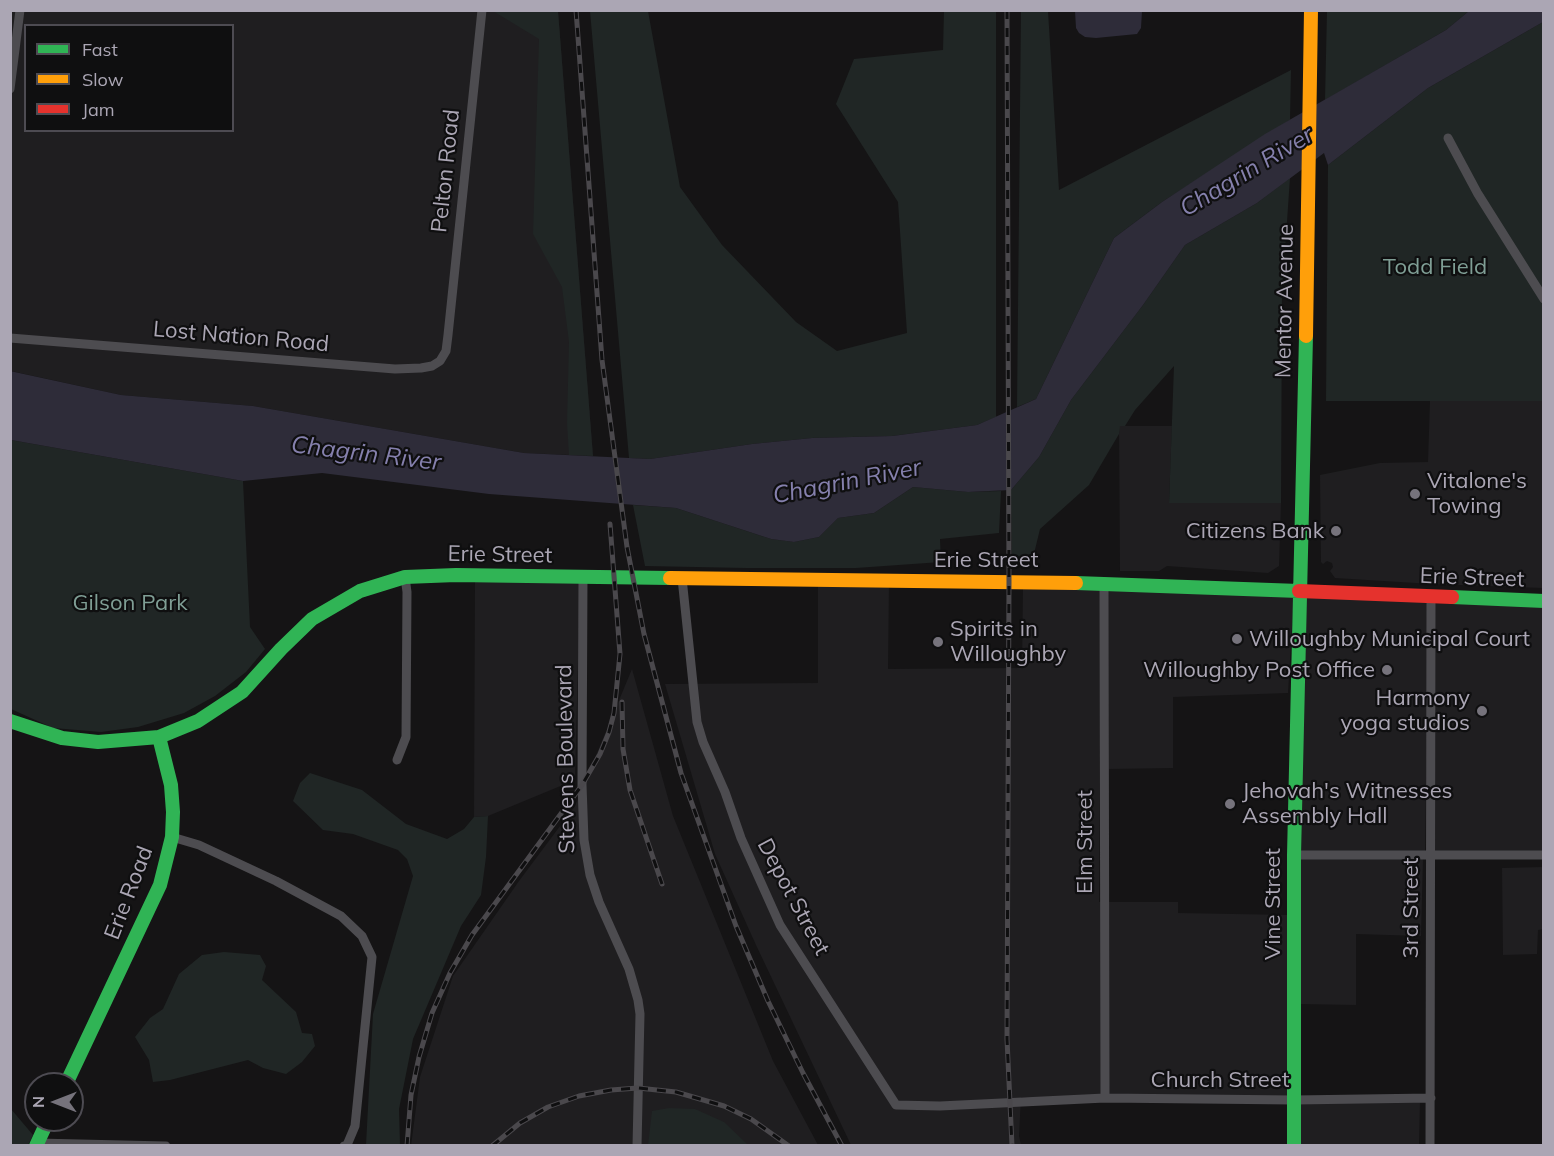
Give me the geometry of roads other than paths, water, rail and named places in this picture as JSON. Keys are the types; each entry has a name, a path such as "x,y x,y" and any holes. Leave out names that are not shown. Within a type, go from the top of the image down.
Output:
{"street":[{"path":"10,89 20,10"},
{"name":"Pelton Road","path":"448,335 482,10"},
{"name":"Mentor Avenue","path":"1299,591 1311,10"},
{"path":"1448,138 1478,194 1544,299"},
{"name":"Lost Nation Road","path":"10,338 394,369 421,368 432,366 440,361 446,351 448,335"},
{"name":"Erie Street","path":"405,577 427,575 1051,582 1544,601"},
{"path":"10,721 62,738 98,742 159,737 198,721 242,692 312,619 360,591 405,577 407,592 406,737 397,760"},
{"name":"Stevens Boulevard","path":"583,578 584,840 590,875 599,902 629,969 638,1000 640,1014 637,1146"},
{"name":"Depot Street","path":"682,578 694,700 703,742 725,792 741,838 780,925 896,1105 940,1106 1009,1102"},
{"name":"Elm Street","path":"1104,585 1105,1098"},
{"name":"Vine Street","path":"1294,1146 1294,855 1299,591"},
{"name":"3rd Street","path":"1430,1146 1431,598"},
{"name":"Erie Road","path":"72,1072 160,885 172,837 173,812 171,785 159,737"},
{"path":"172,837 199,845 276,881 341,916 362,936 372,957 355,1126 345,1145"},
{"path":"1294,855 1544,855"},
{"name":"Church Street","path":"1009,1102 1105,1098 1294,1100 1431,1098"},
{"path":"36,1144 166,1146"}],"water":[{"path":"1075,11 1142,11 1141,28 1137,34 1085,37 1076,28"},
{"name":"Chagrin River","path":"1469,11 1543,11 1543,22 1428,88 1328,165 1324,153 1257,203 1185,245 1071,400 1039,457 1011,490 968,492 913,487 874,513 838,518 819,537 794,542 771,539 676,508 489,494 322,473 243,481 11,440 10,371 121,395 253,406 524,453 650,459 752,444 812,438 892,436 977,425 1036,399 1114,238 1162,202 1265,134 1446,30"}],"railway":[{"path":"576,10 602,360 627,547 644,634 681,773 736,926 768,1001 842,1146"},
{"path":"1007,10 1009,581 1007,1039 1012,1146"},
{"path":"407,1146 411,1095 419,1057 432,1013 450,973 472,935 582,785 600,754 609,732 614,713 620,654 610,524"},
{"path":"622,702 623,749 630,790 662,884"},
{"path":"492,1146 520,1123 548,1107 579,1096 638,1088 676,1092 724,1106 751,1119 789,1146"}],"place":[{"name":"Vitalone's Towing","path":"1415,494"},
{"name":"Citizens Bank","path":"1336,531"},
{"name":"Willoughby Municipal Court","path":"1237,639"},
{"name":"Spirits in Willoughby","path":"938,642"},
{"name":"Willoughby Post Office","path":"1387,670"},
{"name":"Harmony yoga studios","path":"1482,711"},
{"name":"Jehovah's Witnesses Assembly Hall","path":"1230,804"}],"park label":[{"name":"Todd Field","path":"1435,267"},
{"name":"Gilson Park","path":"130,603"}]}
